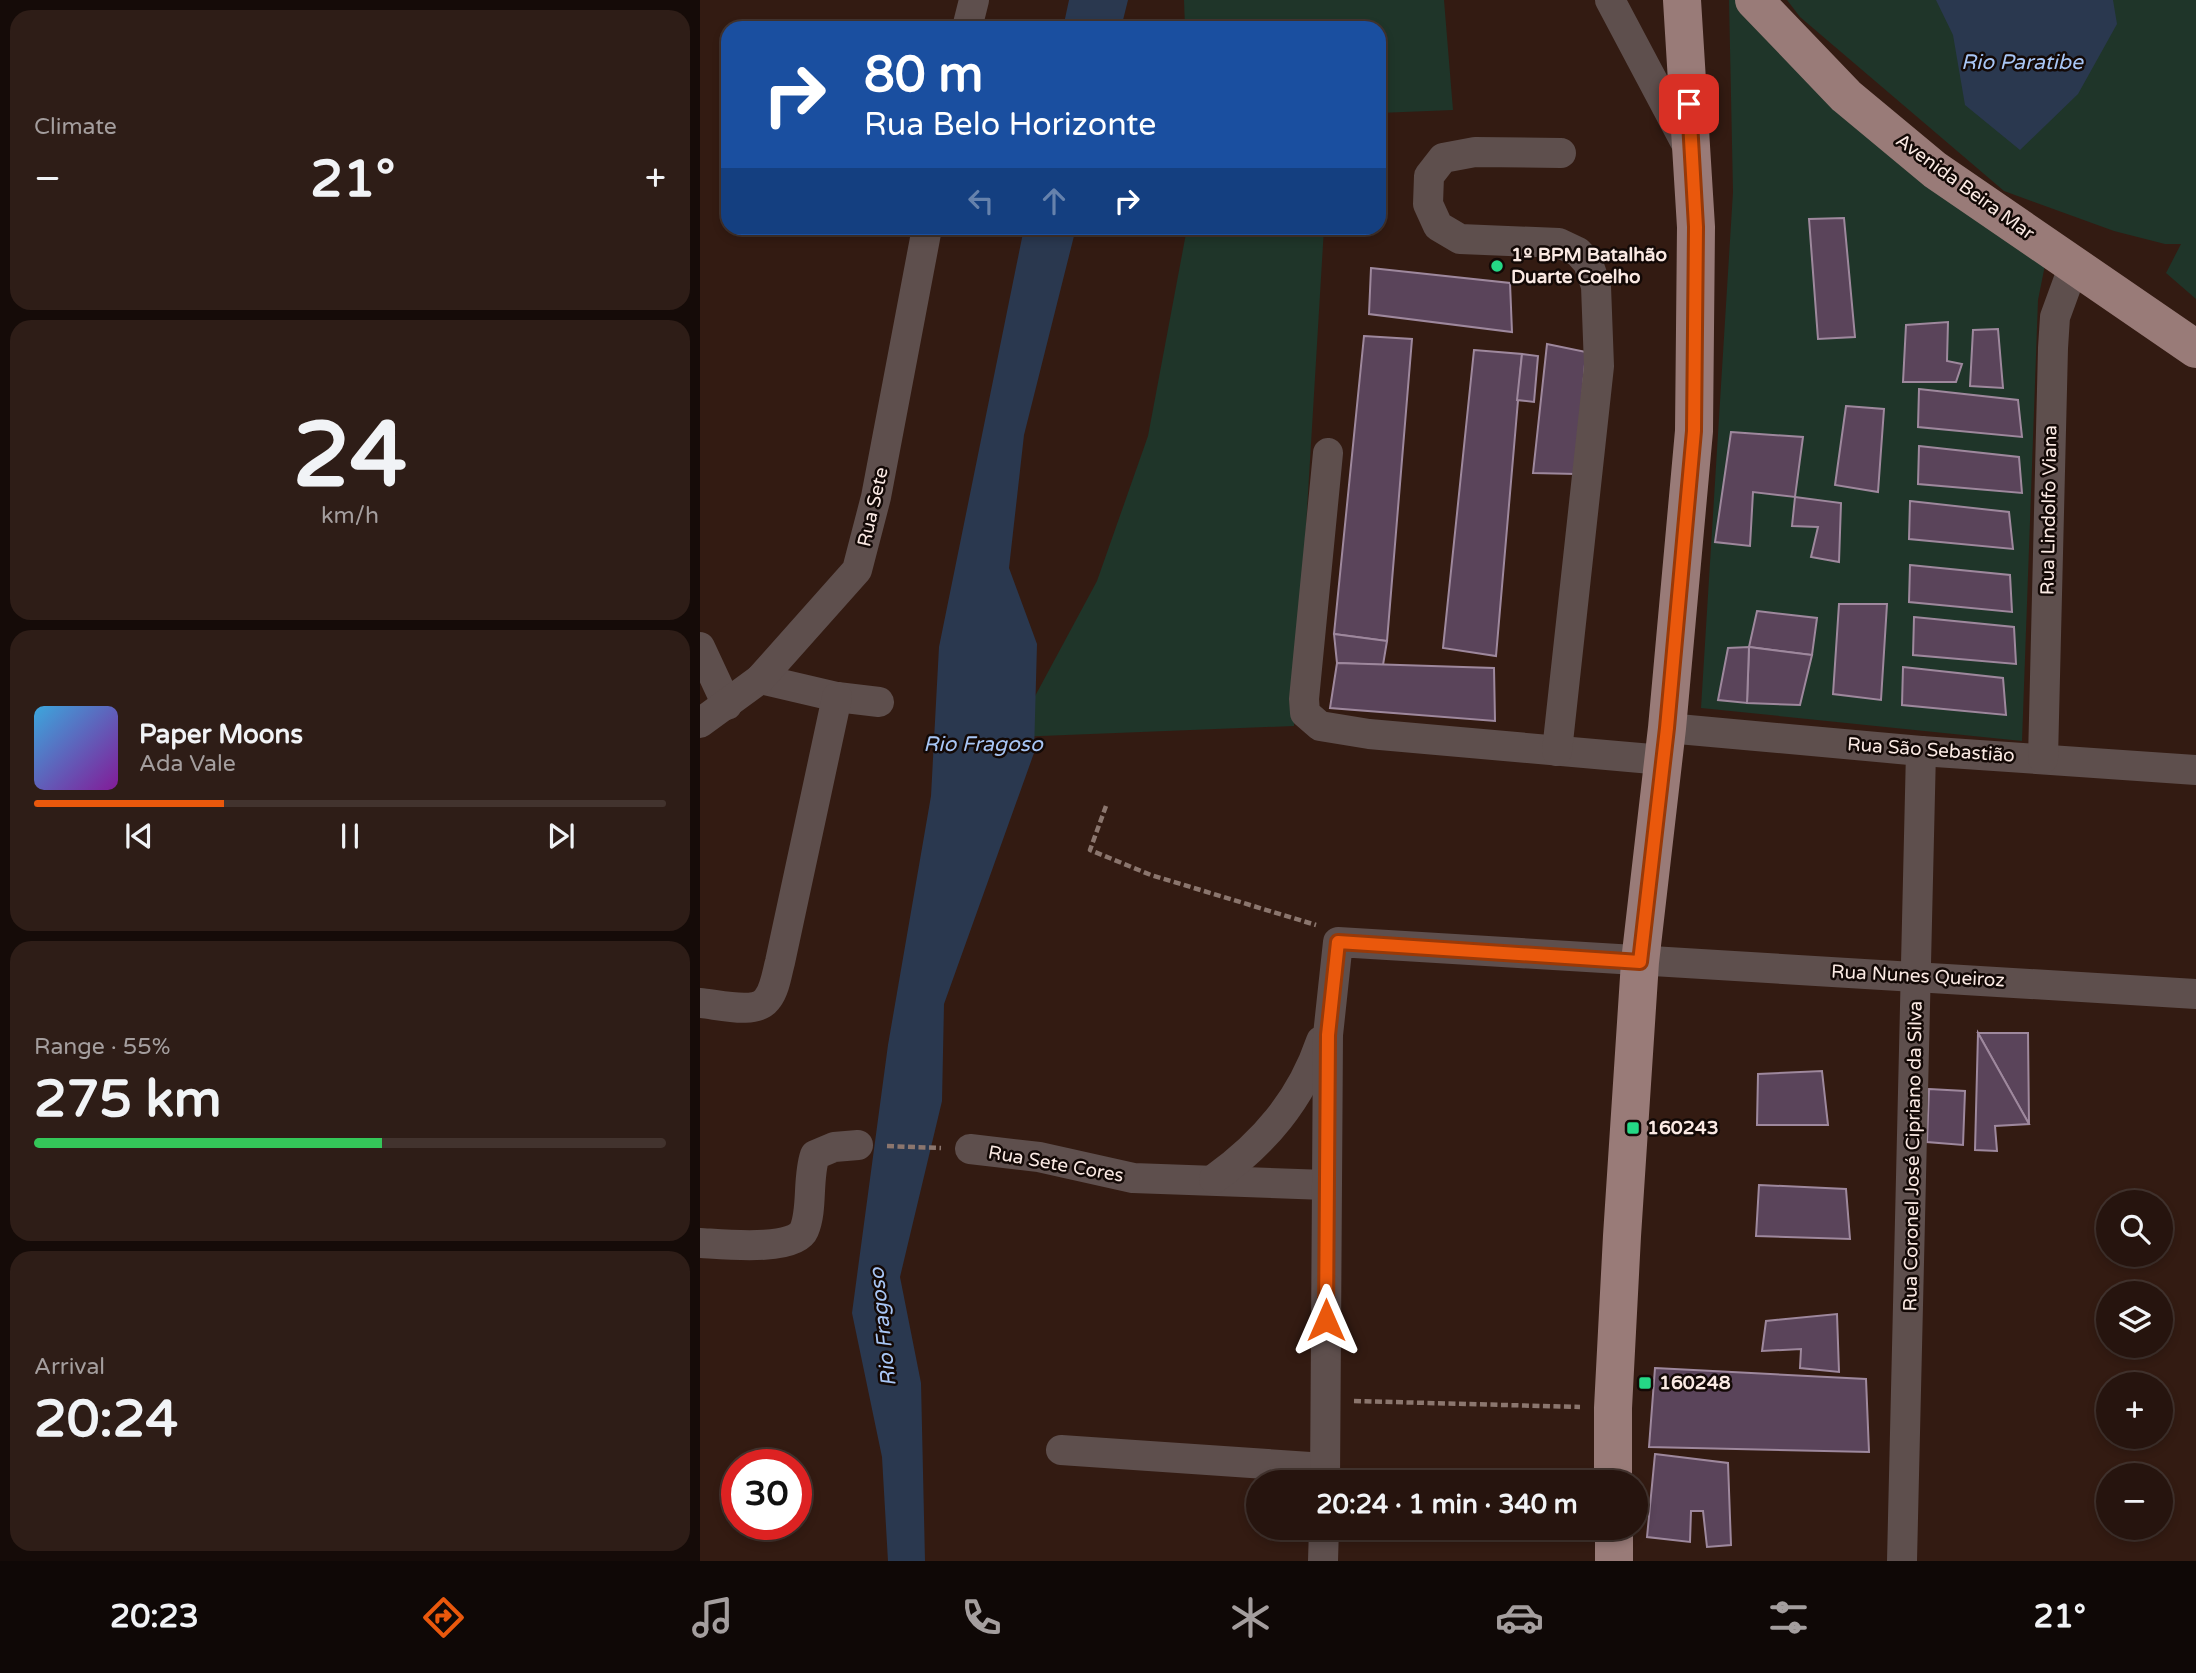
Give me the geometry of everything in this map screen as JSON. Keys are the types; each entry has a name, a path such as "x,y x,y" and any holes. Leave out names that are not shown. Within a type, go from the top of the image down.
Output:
{"main road":[{"path":"1614,1470 1613,1408 1640,962 1665,744 1694,431 1696,227 1682,0"},
{"name":"Avenida Beira Mar","path":"1754,0 1846,96 1935,170 2196,349"},
{"path":"1614,1540 1614,1561"}],"street":[{"path":"969,21 974,0"},
{"path":"1610,0 1693,156"},
{"path":"1557,751 1599,366 1596,286 1588,263 1578,252 1559,243 1460,239 1438,226 1428,204 1429,177 1443,158 1475,152 1561,153"},
{"name":"Rua Sete","path":"700,723 760,679 857,570 876,496 927,235"},
{"name":"Rua Lindolfo Viana","path":"2043,759 2053,348 2055,317 2074,265"},
{"name":"Rua São Sebastião","path":"1328,453 1304,713 1320,726 1369,734 1557,751 1665,744 1921,751 2196,770"},
{"path":"700,647 727,705"},
{"path":"760,679 837,697 879,702"},
{"path":"711,1004 760,1006 769,998 780,962 837,697"},
{"name":"Rua Coronel José Cipriano da Silva","path":"1902,1561 1921,751"},
{"path":"1325,1470 1326,1185 1330,1010 1338,942"},
{"name":"Rua Nunes Queiroz","path":"1338,942 2196,994"},
{"path":"1214,1179 1242,1159 1289,1107 1306,1077 1330,1010"},
{"path":"700,1243 774,1244 796,1240 804,1230 810,1171 815,1155 834,1147 858,1146"},
{"name":"Rua Sete Cores","path":"970,1149 1039,1157 1133,1178 1326,1185"},
{"path":"1061,1450 1272,1470"},
{"path":"1323,1561 1324,1540"}],"path":[{"path":"1106,806 1090,850 1151,874 1326,929 1338,942"},
{"name":"Rua Sete Cores","path":"858,1146 970,1149"},
{"path":"1326,1400 1613,1408"}],"green space":[{"path":"1184,0 1444,0 1453,110 1386,113 1386,21 1185,21"},
{"path":"1729,0 1738,0 2045,265 2038,300 2022,741 1701,708 1733,192"},
{"path":"1787,0 2196,0 2196,299 2166,273 2181,244 2165,244 2114,231 2004,191 1800,17"},
{"path":"1186,235 1324,235 1294,726 1013,737 1097,581 1148,436"}],"water":[{"path":"1069,0 1128,0 1123,21 1064,21"},
{"name":"Rio Paratibe","path":"1936,0 2113,0 2117,24 2078,94 2020,150 1965,105 1953,35"},
{"name":"Rio Fragoso","path":"1023,235 1074,235 1024,435 1009,568 1037,644 1034,753 944,1004 942,1101 900,1277 921,1383 925,1561 888,1561 882,1457 852,1313 888,1045 931,796 939,647"}],"building":[{"path":"1844,218 1855,337 1818,339 1809,219"},
{"path":"1371,268 1510,283 1512,332 1369,314"},
{"path":"1948,322 1947,361 1962,364 1956,382 1903,382 1906,325"},
{"path":"1998,329 2003,388 1970,386 1973,330"},
{"path":"1364,336 1412,339 1387,641 1334,634"},
{"path":"1547,344 1586,352 1576,474 1533,473"},
{"path":"1474,350 1522,354 1496,656 1443,648"},
{"path":"1522,354 1538,356 1534,402 1517,400"},
{"path":"1919,389 2018,400 2022,437 1918,427"},
{"path":"1846,406 1884,409 1878,492 1835,485"},
{"path":"1731,432 1803,437 1795,497 1753,492 1750,546 1715,542"},
{"path":"1919,446 2019,457 2022,493 1918,484"},
{"path":"1795,497 1841,503 1839,562 1811,557 1818,527 1792,526"},
{"path":"1910,501 2009,512 2013,549 1909,539"},
{"path":"1910,565 2010,575 2012,612 1909,602"},
{"path":"1839,604 1887,604 1881,700 1833,694"},
{"path":"1757,611 1817,618 1812,655 1749,647"},
{"path":"1914,617 2014,627 2016,664 1913,655"},
{"path":"1334,634 1387,641 1383,665 1337,663"},
{"path":"1749,647 1812,655 1800,705 1747,703"},
{"path":"1749,647 1747,703 1718,700 1728,648"},
{"path":"1337,663 1494,668 1495,721 1330,708"},
{"path":"1903,667 2003,678 2006,715 1902,705"},
{"path":"1978,1033 2028,1033 2029,1124"},
{"path":"1978,1033 2029,1124 1995,1126 1997,1151 1975,1150"},
{"path":"1822,1071 1828,1125 1757,1125 1758,1074"},
{"path":"1929,1089 1965,1091 1963,1145 1927,1142"},
{"path":"1759,1185 1846,1189 1850,1239 1756,1236"},
{"path":"1837,1314 1839,1372 1800,1368 1801,1349 1762,1351 1766,1321"},
{"path":"1655,1368 1866,1379 1869,1452 1649,1447"},
{"path":"1655,1454 1728,1463 1731,1545 1707,1547 1703,1511 1691,1511 1690,1542 1648,1537"}],"place":[{"name":"1º BPM Batalhão Duarte Coelho","path":"1497,266"},
{"name":"160243","path":"1633,1128"},
{"name":"160248","path":"1645,1383"}],"route":[{"path":"1326,1320 1328,1035 1338,942 1640,962 1667,728 1694,431 1696,227 1689,104"}]}
